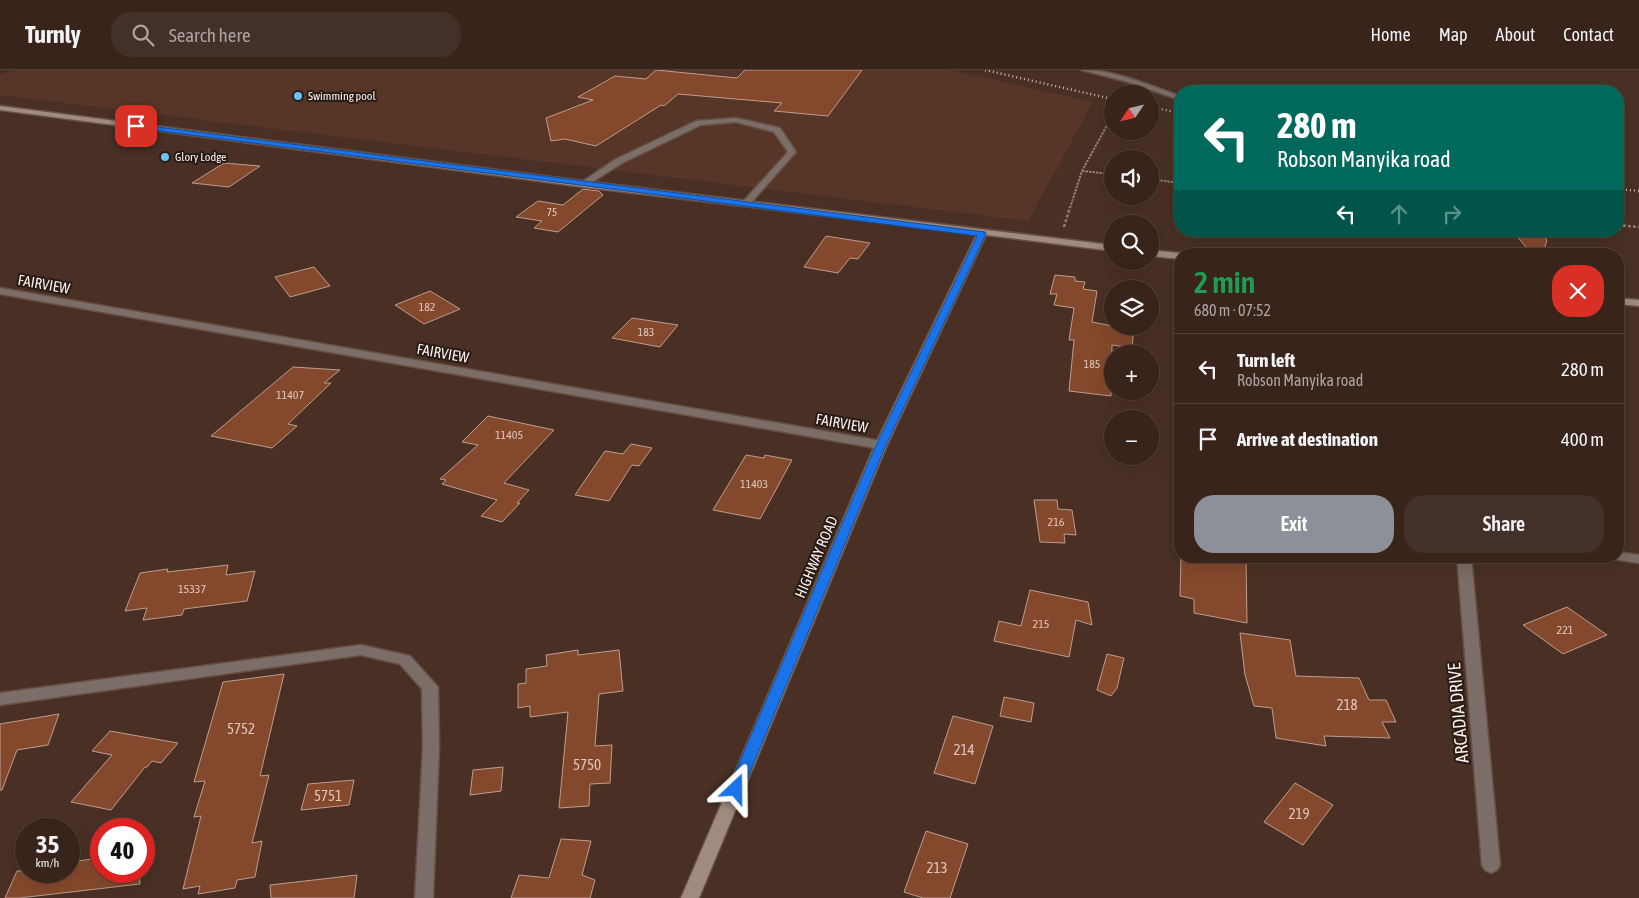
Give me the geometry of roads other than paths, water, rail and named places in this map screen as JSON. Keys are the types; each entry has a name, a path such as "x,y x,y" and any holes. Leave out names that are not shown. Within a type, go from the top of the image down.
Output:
{"street":[{"path":"1085,70 1130,81 1174,96"},
{"path":"0,108 583,184 982,234 1104,247"},
{"path":"583,184 619,161 700,123 736,120 777,130 792,152 746,204"},
{"name":"HIGHWAY ROAD","path":"690,898 881,445 982,234"},
{"path":"1159,254 1174,255"},
{"name":"FAIRVIEW","path":"0,291 881,445"},
{"path":"1624,302 1639,303"},
{"path":"1624,557 1639,559"},
{"name":"ARCADIA DRIVE","path":"1465,563 1491,865"},
{"path":"0,699 361,650 405,660 430,687 431,748 424,898"}],"railway":[{"path":"985,70 1104,97"},
{"path":"1159,109 1174,112"},
{"path":"1624,190 1639,191"}],"place":[{"name":"Swimming pool","path":"298,96"},
{"name":"Glory Lodge","path":"165,157"}]}
